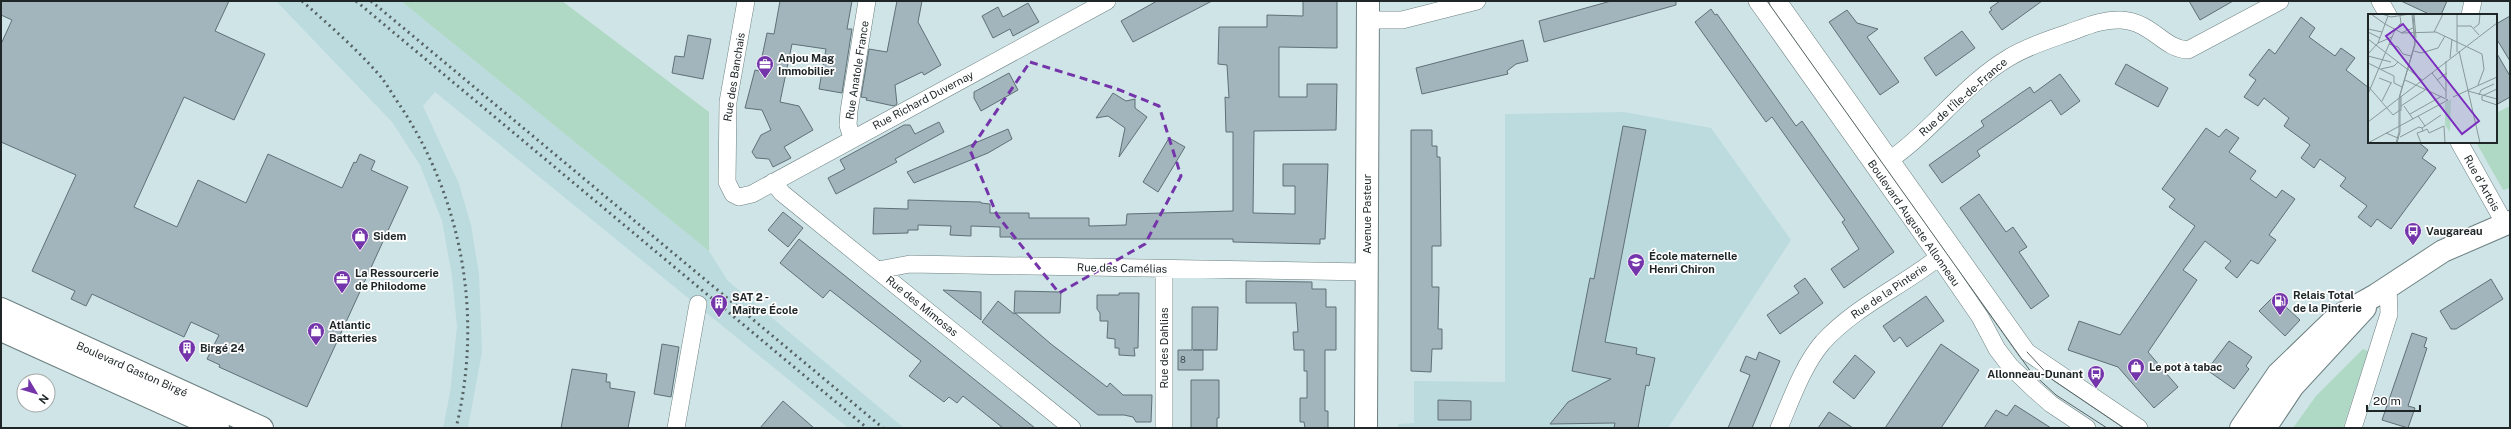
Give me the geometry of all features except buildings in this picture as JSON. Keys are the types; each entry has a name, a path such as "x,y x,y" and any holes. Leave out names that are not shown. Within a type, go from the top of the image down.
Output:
{"main road":[{"name":"Avenue Pasteur","path":"1366,428 1369,10"},
{"path":"2241,428 2278,374 2295,355 2337,317 2382,291 2443,251 2507,223"},
{"path":"2265,428 2303,373 2334,343 2382,291"},
{"name":"Boulevard Gaston Birgé","path":"1,309 262,428"},
{"name":"Boulevard Gaston Birgé","path":"1,330 218,428"}],"street":[{"name":"Rue des Banchais","path":"739,197 733,194 727,182 726,128 728,102 746,1"},
{"name":"Rue Anatole France","path":"852,138 848,125 849,111 867,1"},
{"name":"Rue Richard Duvernay","path":"739,197 745,197 1107,1"},
{"path":"1369,10 1393,21 1410,19 1477,1"},
{"name":"Boulevard Auguste Allonneau","path":"1757,1 1980,316 1990,340 2010,366 2051,404 2087,428"},
{"path":"1778,1 2027,352 2139,428"},
{"name":"Rue de l'Île-de-France","path":"1891,160 1990,71 2028,47 2103,21 2120,20 2143,25 2173,46 2188,50 2280,1"},
{"path":"2380,1 2387,14"},
{"path":"2470,14 2473,1"},
{"name":"Rue d'Artois","path":"2461,143 2507,223"},
{"name":"Rue des Mimosas","path":"773,182 782,193 1072,428"},
{"name":"Rue de la Pinterie","path":"1779,428 1811,359 1823,342 1847,320 1939,257"},
{"name":"Rue des Camélias","path":"878,270 910,264 1367,272"},
{"name":"Rue des Dahlias","path":"1164,269 1164,428"},
{"path":"2353,428 2390,314 2382,291"},
{"path":"676,428 698,304"}],"highlighted area":[{"path":"1030,62 1117,89 1159,106 1181,176 1145,244 1059,293 997,215 970,150"}],"shaded area":[{"path":"276,1 401,1 709,251 728,281 904,428 848,428 435,92 423,106 459,184 471,225 479,274 482,352 468,428 443,428 450,393 457,327 452,276 442,221 420,165 392,122"},
{"name":"École maternelle Henri Chiron","path":"1624,112 1711,128 1791,240 1668,428 1398,428 1398,424 1414,423 1414,381 1505,382 1505,114"}],"green space":[{"path":"401,1 562,1 709,112 709,251"},
{"path":"2510,106 2510,188 2503,190 2477,143 2497,143 2497,112"},
{"path":"2363,349 2368,351 2343,428 2293,428 2316,396"}],"tram line":[{"path":"1767,1 2031,372 2056,395 2107,428"},
{"path":"2027,352 2053,380 2124,428"}],"railway":[{"path":"302,1 353,47 381,77 422,143 440,181 453,221 462,262 467,303 468,345 464,386 456,428"},
{"path":"356,1 867,428"},
{"path":"371,1 883,428"}],"place":[{"name":"Anjou Mag Immobilier","path":"765,79"},
{"name":"Vaugareau","path":"2413,246"},
{"name":"Sidem","path":"360,251"},
{"name":"École maternelle Henri Chiron","path":"1636,277"},
{"name":"La Ressourcerie de Philodome","path":"342,294"},
{"name":"Relais Total de la Pinterie","path":"2280,316"},
{"name":"SAT 2 - Maître École","path":"719,318"},
{"name":"Atlantic Batteries","path":"316,346"},
{"name":"Birgé 24","path":"187,363"},
{"name":"Le pot à tabac","path":"2136,382"},
{"name":"Allonneau-Dunant","path":"2096,389"}]}
